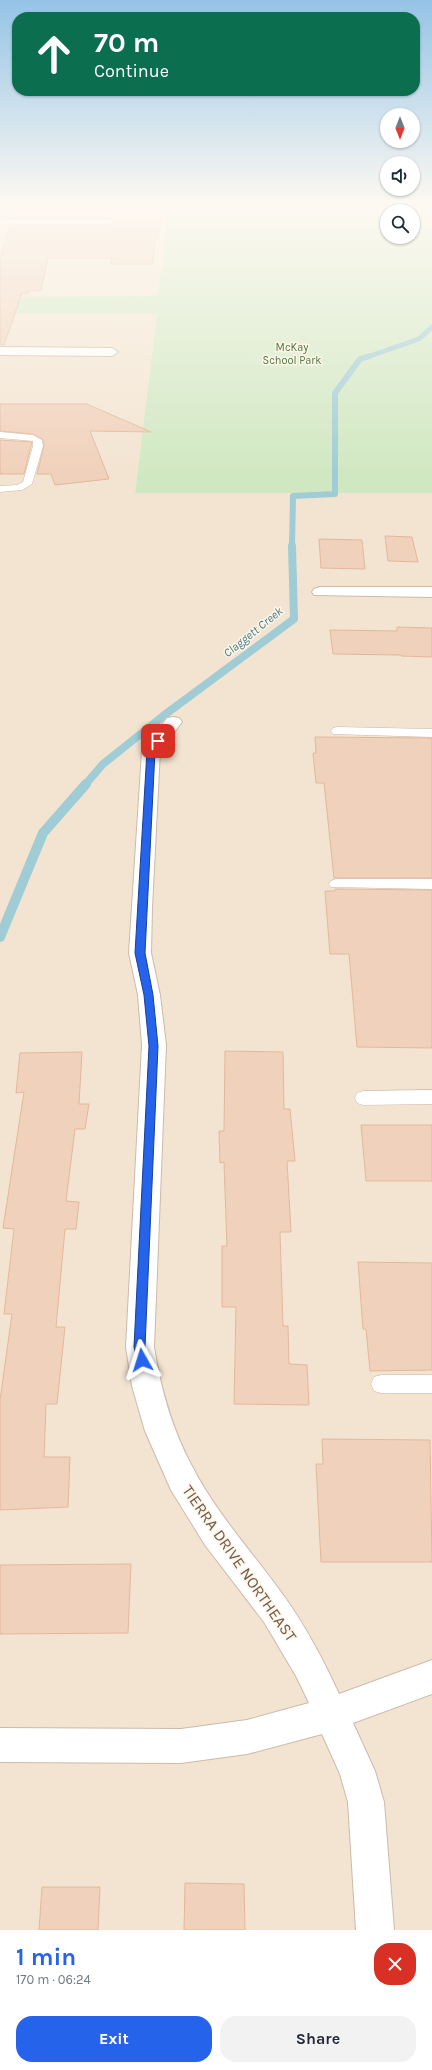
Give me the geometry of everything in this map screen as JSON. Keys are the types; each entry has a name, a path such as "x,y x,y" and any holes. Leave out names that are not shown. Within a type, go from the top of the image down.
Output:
{"street":[{"path":"0,351 112,352"},
{"path":"320,592 432,592"},
{"name":"TIERRA DRIVE NORTHEAST","path":"173,722 151,751 142,884 140,953 149,995 154,1046 140,1347 146,1386 160,1431 182,1479 216,1534 275,1611 308,1664 357,1771 366,1802 375,1930"},
{"path":"0,1745 181,1746 247,1737 332,1714 432,1677"}],"lane":[{"path":"0,435 32,438 37,440 38,446 27,484 19,488 0,488"},
{"path":"337,731 432,733"},
{"path":"336,884 432,884"},
{"path":"363,1098 432,1097"},
{"path":"381,1384 432,1384"}],"shaded area":[{"path":"0,295 159,295 159,297 0,297"},
{"path":"157,313 135,493 432,493 432,1930 0,1930 0,314"}],"green space":[{"name":"McKay School Park","path":"158,295 432,295 432,493 135,493 157,313 0,314 0,297"}],"building":[{"path":"0,295 21,295 4,345 0,344"},
{"path":"0,404 87,404 151,432 90,431 109,479 55,485 51,474 37,474 44,446 43,440 33,434 0,431"},
{"path":"0,440 32,442 24,474 0,474"},
{"path":"385,536 412,537 418,562 388,561"},
{"path":"319,539 362,540 365,569 321,568"},
{"path":"397,627 432,628 432,657 333,654 330,630 397,631"},
{"path":"315,737 432,738 432,878 334,878 324,783 316,783 313,753 316,753"},
{"path":"335,889 432,890 432,1048 357,1047 349,954 330,954 325,891 335,891"},
{"path":"225,1051 283,1052 284,1109 290,1109 295,1161 287,1161 291,1232 280,1232 283,1326 288,1326 289,1364 307,1365 309,1405 234,1404 236,1307 222,1307 222,1246 227,1246 224,1162 220,1163 219,1131 224,1131"},
{"path":"82,1052 79,1104 89,1104 85,1129 75,1129 66,1201 79,1202 76,1229 65,1229 56,1327 65,1327 57,1404 46,1404 44,1457 70,1457 68,1507 0,1510 0,1400 12,1314 4,1314 14,1229 3,1228 24,1092 16,1093 20,1053"},
{"path":"361,1125 432,1125 432,1181 366,1181"},
{"path":"358,1262 432,1263 432,1370 370,1371 366,1329 363,1329"},
{"path":"322,1439 430,1440 432,1562 321,1562 316,1464 323,1464"},
{"path":"131,1564 128,1633 0,1634 0,1565"},
{"path":"185,1883 244,1884 245,1930 184,1930"},
{"path":"42,1887 100,1887 98,1930 39,1930"}],"waterway":[{"name":"Claggett Creek","path":"369,356 419,339 432,327"},
{"name":"Claggett Creek","path":"292,546 293,496 335,494 335,393 360,359 369,356"},
{"name":"Claggett Creek","path":"85,785 103,764 163,716 294,619 292,546"},
{"name":"Claggett Creek","path":"0,937 43,833 86,784"}],"route":[{"path":"142,1360 140,1347 154,1046 149,995 140,953 141,908 151,751 158,741"}]}
